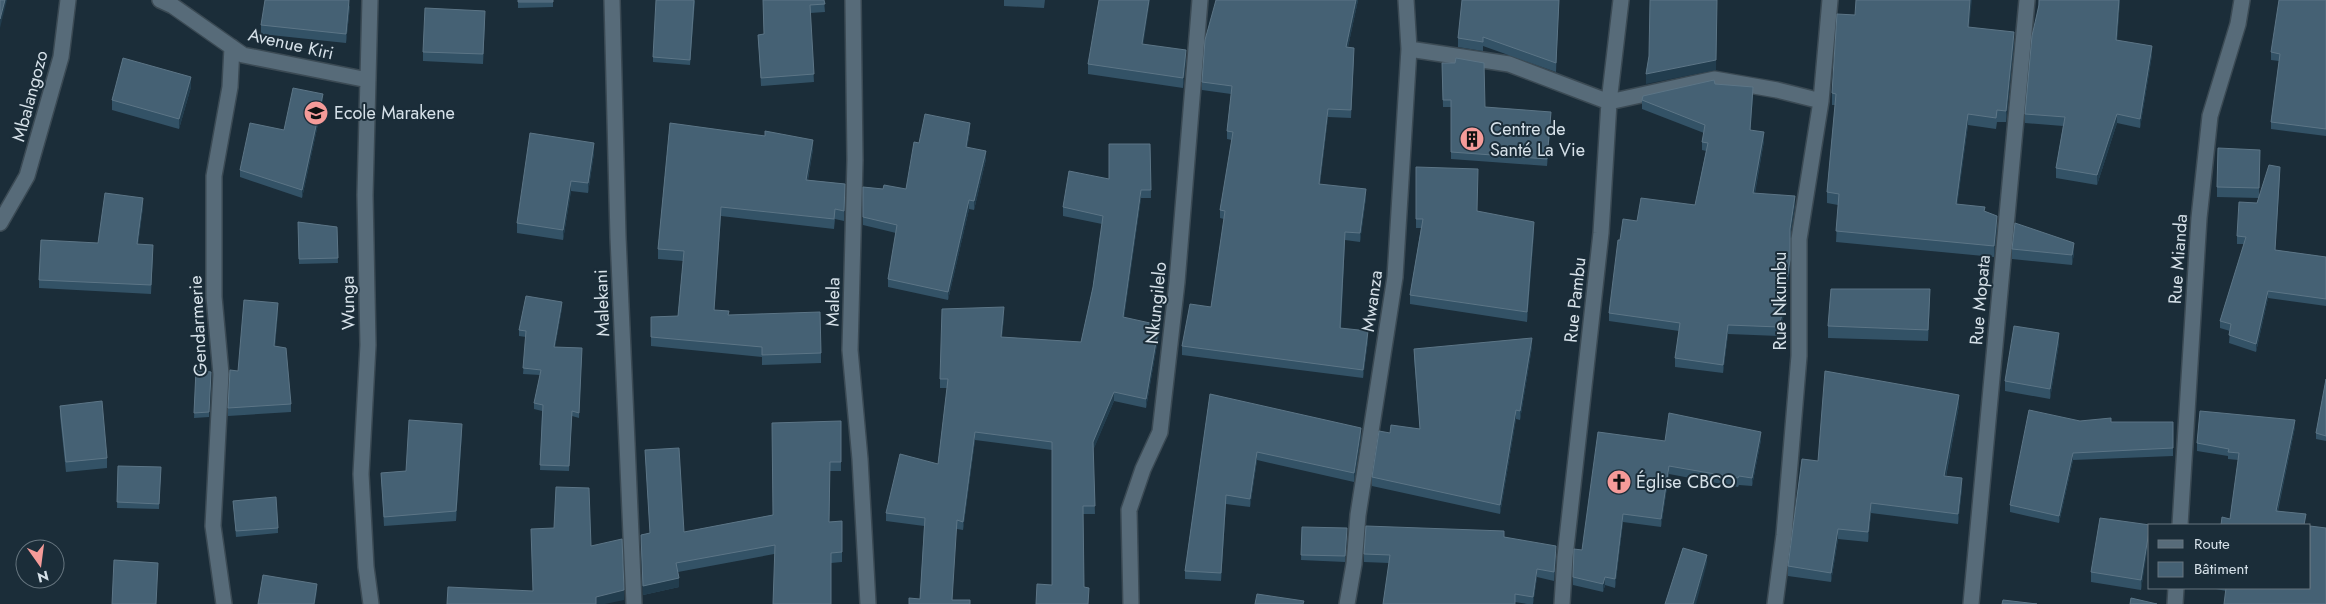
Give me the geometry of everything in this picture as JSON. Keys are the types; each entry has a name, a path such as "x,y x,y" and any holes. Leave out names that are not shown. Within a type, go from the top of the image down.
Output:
{"street":[{"name":"Mbalangozo","path":"0,224 28,176 62,57 68,0"},
{"name":"Avenue Kiri","path":"160,0 173,6 243,55 368,80"},
{"name":"Wunga","path":"370,0 365,195 368,345 361,474 366,567 371,604"},
{"name":"Malekani","path":"612,0 618,237 634,604"},
{"name":"Malela","path":"853,0 855,160 850,350 860,459 868,604"},
{"name":"Nkungilelo","path":"1131,604 1129,510 1143,469 1160,432 1178,282 1200,0"},
{"name":"Mwanza","path":"1347,604 1354,564 1358,515 1395,277 1408,49 1406,0"},
{"name":"Rue Pambu","path":"1562,604 1565,557 1601,233 1609,102 1621,0"},
{"name":"Rue Nkumbu","path":"1775,604 1784,535 1799,356 1799,239 1821,101 1830,0"},
{"name":"Rue Mopata","path":"1971,604 2027,0"},
{"name":"Rue Mianda","path":"2180,524 2199,218 2210,116 2238,24 2242,0"},
{"name":"Gendarmerie","path":"224,604 213,526 221,374 214,297 214,176 230,87 232,47"},
{"path":"1408,49 1509,64 1609,102 1714,79 1777,90 1821,101"},
{"path":"2175,604 2176,589"}],"building":[{"path":"0,0 5,0 0,19"},
{"path":"265,0 349,0 346,34 261,25"},
{"path":"518,0 553,0 553,2 518,2"},
{"path":"656,0 694,0 690,60 653,57"},
{"path":"763,0 824,0 825,4 810,5 814,74 761,78 758,35 764,34"},
{"path":"1099,0 1149,0 1142,44 1186,50 1183,78 1088,64"},
{"path":"1216,0 1356,0 1346,47 1354,48 1351,110 1328,109 1319,184 1366,189 1360,233 1345,232 1340,328 1368,331 1363,370 1182,346 1190,304 1211,307 1225,211 1220,210 1233,132 1227,131 1232,86 1202,82 1205,40"},
{"path":"1462,0 1559,0 1556,63 1483,37 1483,42 1458,38"},
{"path":"1650,0 1717,0 1716,60 1646,74 1649,56"},
{"path":"1856,0 1970,0 1968,27 2014,32 2006,111 1997,110 1996,118 1968,114 1956,204 1985,207 1984,211 1997,216 1994,246 1836,231 1839,194 1827,192 1836,94 1832,93 1837,14 1855,15"},
{"path":"2039,0 2119,0 2116,40 2152,46 2140,119 2117,114 2097,175 2056,168 2065,117 2025,114 2032,36"},
{"path":"2279,0 2326,0 2326,129 2271,122 2280,54 2271,52"},
{"path":"425,8 485,11 483,54 423,52"},
{"path":"123,58 191,77 179,119 112,100"},
{"path":"1456,58 1484,63 1485,107 1551,112 1547,159 1451,152 1451,100 1443,100 1442,63 1455,63"},
{"path":"1714,80 1715,84 1753,87 1750,130 1764,132 1753,193 1795,196 1790,229 1790,260 1785,292 1787,292 1779,327 1728,325 1723,365 1675,358 1680,323 1609,313 1618,240 1620,240 1623,219 1637,221 1641,198 1695,205 1708,143 1702,142 1705,125 1642,100 1643,96"},
{"path":"293,88 323,94 302,190 240,170 250,123 284,130"},
{"path":"925,114 970,123 966,147 986,151 974,201 969,200 948,292 888,279 897,225 863,217 863,187 883,189 884,185 906,189 914,142 919,143"},
{"path":"670,123 765,136 765,131 813,140 806,180 845,184 844,211 835,209 834,219 721,207 714,310 729,311 728,315 820,312 821,353 762,355 762,347 651,337 651,317 678,316 684,251 658,249"},
{"path":"530,133 594,143 588,183 571,181 563,230 517,223"},
{"path":"1109,144 1150,144 1151,190 1141,190 1123,317 1159,325 1146,399 1114,392 1093,442 1095,506 1083,506 1084,587 1089,588 1088,604 1036,604 1037,584 1052,585 1052,442 975,432 963,522 957,520 952,600 970,600 970,604 909,604 909,598 920,599 925,518 886,513 900,454 938,464 948,379 940,379 942,309 1004,307 1001,337 1081,342 1093,287 1103,216 1063,207 1069,171 1109,179"},
{"path":"2218,148 2260,150 2259,188 2217,187"},
{"path":"2269,165 2280,167 2275,250 2326,257 2326,299 2268,291 2256,344 2229,335 2231,324 2220,321 2246,237 2237,236 2239,202 2257,203"},
{"path":"1416,167 1478,169 1477,211 1534,222 1527,312 1410,295 1423,219 1416,219"},
{"path":"105,193 143,198 137,244 153,245 151,285 39,280 41,240 98,243"},
{"path":"298,222 337,227 338,258 299,259"},
{"path":"2015,223 2074,243 2072,255 2012,249"},
{"path":"1831,289 1930,289 1928,330 1828,326"},
{"path":"526,296 562,302 554,347 582,348 579,413 572,411 569,466 540,465 543,405 534,403 541,370 523,368 526,331 519,330"},
{"path":"244,300 278,303 274,346 286,348 291,404 228,408 230,370 238,371"},
{"path":"2014,326 2059,333 2050,389 2005,381"},
{"path":"1532,338 1520,411 1516,410 1500,505 1372,477 1379,431 1390,433 1391,425 1420,429 1414,349"},
{"path":"196,370 211,372 209,412 194,413"},
{"path":"1825,371 1959,395 1944,476 1962,478 1958,514 1871,503 1868,532 1838,529 1831,573 1788,566 1802,459 1818,461"},
{"path":"2326,379 2326,436 2316,433"},
{"path":"1210,394 1361,428 1354,473 1257,452 1250,499 1226,495 1221,573 1185,571"},
{"path":"102,401 107,458 66,462 60,406"},
{"path":"2029,410 2080,421 2111,418 2111,422 2173,422 2173,448 2073,453 2059,516 2010,505"},
{"path":"2200,411 2295,420 2276,511 2306,514 2304,524 2221,524 2222,517 2230,519 2239,453 2228,452 2229,449 2197,443"},
{"path":"1669,413 1761,432 1752,478 1739,476 1738,478 1669,466 1661,519 1623,514 1615,579 1605,577 1603,584 1573,577 1574,549 1582,550 1598,432 1665,441"},
{"path":"409,420 462,424 456,511 384,517 381,473 406,471"},
{"path":"841,421 841,462 830,462 829,522 842,521 842,552 831,553 831,604 773,604 775,545 676,563 679,578 643,586 641,535 650,533 645,450 679,448 684,532 773,515 772,423"},
{"path":"118,466 161,467 159,504 117,502"},
{"path":"556,487 589,488 591,546 622,539 624,590 596,597 596,604 447,604 448,587 533,591 531,529 554,528"},
{"path":"276,497 278,528 236,531 233,501"},
{"path":"2100,518 2148,525 2148,537 2141,580 2091,572"},
{"path":"1366,526 1504,531 1504,537 1556,546 1554,572 1537,569 1533,597 1515,594 1515,604 1383,604 1390,555 1364,554"},
{"path":"2311,526 2326,528 2326,604 2224,604 2226,589 2311,589"},
{"path":"1302,527 1347,528 1345,556 1301,555"},
{"path":"1683,548 1707,555 1693,604 1665,604"},
{"path":"114,560 158,563 156,604 112,604"},
{"path":"263,575 317,584 314,604 258,604"},
{"path":"1257,594 1304,601 1303,604 1255,604"},
{"path":"2131,598 2157,604 2130,604"},
{"path":"2003,600 2037,604 2002,604"}],"place":[{"name":"Ecole Marakene","path":"316,113"},
{"name":"Centre de Santé La Vie","path":"1472,139"},
{"name":"Église CBCO","path":"1619,482"}]}
